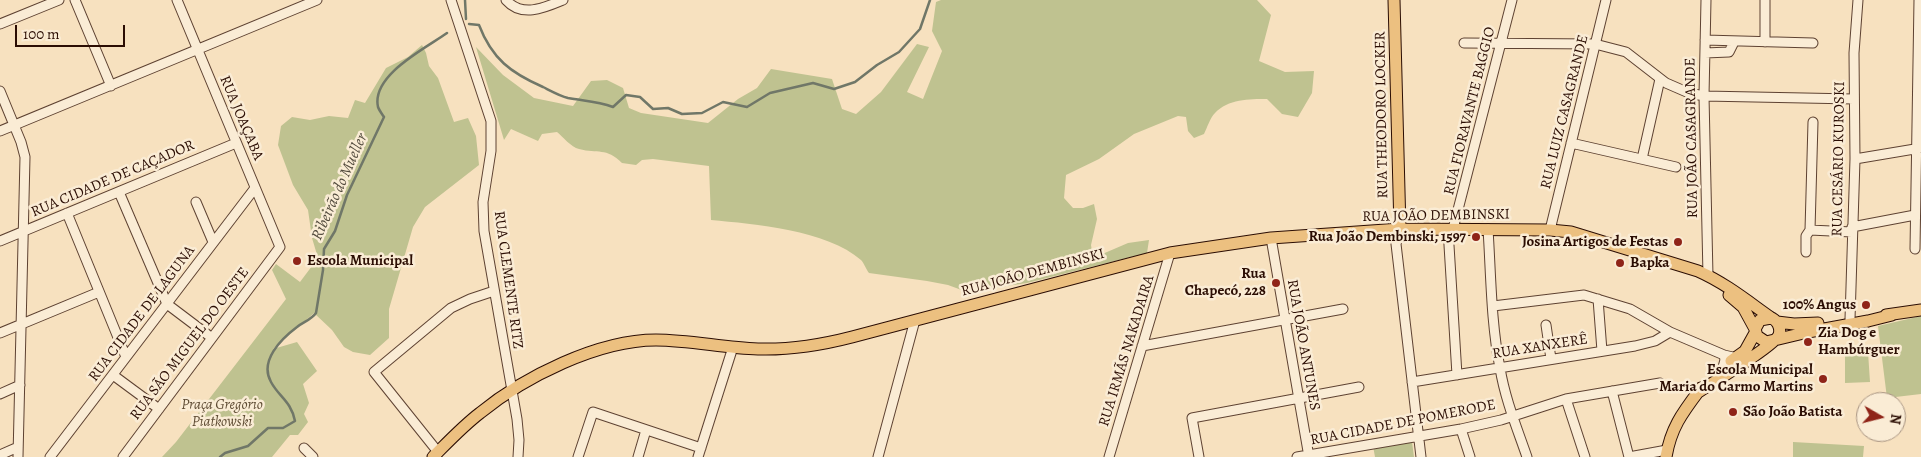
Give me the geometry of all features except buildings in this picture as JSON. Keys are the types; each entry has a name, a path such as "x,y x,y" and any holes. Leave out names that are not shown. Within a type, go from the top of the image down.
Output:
{"main road":[{"name":"RUA THEODORO LOCKER","path":"1394,0 1400,229"},
{"name":"RUA JOÃO DEMBINSKI","path":"436,454 472,419 512,390 584,354 612,344 658,340 775,349 813,345 852,337 1170,252 1271,238 1400,229 1550,230 1579,233 1708,276 1735,291 1774,320"},
{"name":"RUA JOÃO DEMBINSKI","path":"1673,265 1731,296 1743,307 1755,331"},
{"path":"1755,331 1762,341 1773,341 1808,332 1921,310"},
{"path":"1666,454 1677,420 1710,378 1747,348 1760,320 1801,324 1892,315"},
{"path":"1697,393 1764,349 1773,341 1780,332 1774,320"}],"street":[{"path":"0,24 59,0"},
{"path":"75,0 111,86"},
{"name":"RUA JOAÇABA","path":"177,0 280,247"},
{"path":"0,131 317,0"},
{"name":"RUA CLEMENTE RITZ","path":"451,0 490,121 491,151 483,202 483,216 518,430 518,457"},
{"path":"506,0 512,6 526,10 541,9 563,0"},
{"name":"RUA FIORAVANTE BAGGIO","path":"1457,375 1451,229 1512,0"},
{"name":"RUA LUIZ CASAGRANDE","path":"1550,230 1606,0"},
{"name":"RUA JOÃO CASAGRANDE","path":"1706,0 1704,96 1708,276"},
{"path":"1765,0 1765,42"},
{"name":"RUA CESÁRIO KUROSKI","path":"1850,319 1855,159 1854,52 1858,0"},
{"path":"1915,249 1919,0"},
{"path":"1705,40 1813,43"},
{"path":"1705,53 1728,52 1734,42"},
{"path":"1464,43 1595,44 1626,52 1660,79 1680,90 1704,96 1854,99"},
{"path":"1642,159 1660,79"},
{"path":"0,91 25,157 18,457"},
{"path":"1806,252 1806,236 1810,230 1812,122"},
{"name":"RUA CIDADE DE CAÇADOR","path":"0,241 236,143"},
{"path":"1572,143 1676,167"},
{"path":"1855,159 1918,148"},
{"name":"RUA CIDADE DE LAGUNA","path":"50,457 255,188"},
{"path":"119,192 167,304 212,338"},
{"path":"196,202 214,242"},
{"path":"67,213 126,357"},
{"path":"1810,230 1852,230 1915,215"},
{"path":"1400,229 1396,244 1421,457"},
{"path":"1488,229 1493,306 1500,368 1527,457"},
{"name":"RUA JOÃO ANTUNES","path":"1271,238 1309,456"},
{"name":"RUA SÃO MIGUEL DO OESTE","path":"123,457 280,247"},
{"name":"RUA IRMÃS NAKADAIRA","path":"1109,457 1170,252"},
{"path":"436,454 374,372 451,308 494,291"},
{"path":"0,334 100,292"},
{"path":"1493,306 1579,295 1598,298 1637,313 1670,332 1724,355 1737,358"},
{"path":"1598,298 1602,351"},
{"path":"1142,346 1343,309"},
{"path":"878,457 915,320"},
{"path":"1546,325 1551,359"},
{"name":"RUA XANXERÊ","path":"1412,382 1602,351 1656,340 1670,332"},
{"path":"578,457 593,412 646,430 699,452 733,347"},
{"path":"1723,367 1724,355"},
{"path":"113,374 159,409"},
{"name":"RUA CIDADE DE POMERODE","path":"1297,457 1461,429 1513,416 1566,399 1660,384"},
{"path":"0,394 20,385"},
{"path":"1199,457 1192,418 1359,387"},
{"path":"1612,391 1629,457 1666,454"},
{"path":"1566,399 1585,457"},
{"path":"1461,429 1470,457"},
{"path":"638,457 646,430"},
{"path":"0,455 18,447"},
{"path":"304,448 313,457"}],"green space":[{"path":"941,0 1257,0 1271,15 1259,61 1285,72 1314,71 1312,93 1298,117 1282,114 1267,99 1232,102 1215,113 1204,134 1194,138 1188,131 1186,117 1178,116 1134,134 1099,159 1066,175 1064,198 1073,208 1083,208 1094,204 1097,219 1091,245 1093,258 1128,243 1149,240 1147,253 1027,283 967,292 948,285 869,273 861,260 847,250 810,235 789,230 711,220 709,166 653,159 642,160 636,165 622,163 606,153 576,148 557,132 542,134 538,141 511,129 504,140 476,47 503,75 534,98 573,106 591,81 607,80 623,88 629,108 641,113 708,123 738,99 757,88 771,69 832,79 842,109 856,114 881,92 917,44 929,47 907,92 923,99 942,51 932,31 936,2"},
{"name":"Praça Gregório Piatkowski","path":"422,45 429,66 438,78 454,122 468,118 476,136 479,165 425,207 413,227 389,309 389,338 370,355 353,352 344,347 332,330 314,313 273,349 297,342 317,371 303,384 309,403 304,414 308,422 298,435 290,435 272,457 162,457 176,442 286,299 272,270 276,264 300,282 318,258 312,238 308,210 293,185 278,145 281,126 292,117 310,120 329,116 348,118 355,100 365,103 386,68 408,57"},
{"path":"1921,316 1921,394 1906,396 1906,392 1886,392 1878,326"},
{"path":"1868,352 1870,382 1845,383 1845,353"},
{"path":"1412,442 1414,457 1375,457 1373,446"},
{"path":"1793,442 1864,446 1863,457 1793,457"}],"waterway":[{"path":"465,0 466,19"},
{"name":"Ribeirão do Mueller","path":"469,24 479,25 490,47 504,64 521,76 562,96 613,107 626,95 640,97 653,109 668,108 682,114 702,113 723,102 747,107 770,93 813,83 834,89 855,82 877,65 899,52 920,29 930,0"},
{"name":"Ribeirão do Mueller","path":"220,457 225,453 248,446 268,428 283,428 295,421 288,404 271,382 268,374 270,359 284,338 316,313 323,270 324,249 335,231 347,195 384,117 378,107 378,95 383,84 391,73 402,64 447,33"}],"place":[{"name":"Rua João Dembinski, 1597","path":"1476,237"},
{"name":"Josina Artigos de Festas","path":"1678,242"},
{"name":"Escola Municipal","path":"297,261"},
{"name":"Bapka","path":"1620,263"},
{"name":"Rua Chapecó, 228","path":"1276,283"},
{"name":"100% Angus","path":"1866,305"},
{"name":"Zia Dog e Hambúrguer","path":"1808,342"},
{"name":"Escola Municipal Maria do Carmo Martins","path":"1823,379"},
{"name":"São João Batista","path":"1733,412"}]}
